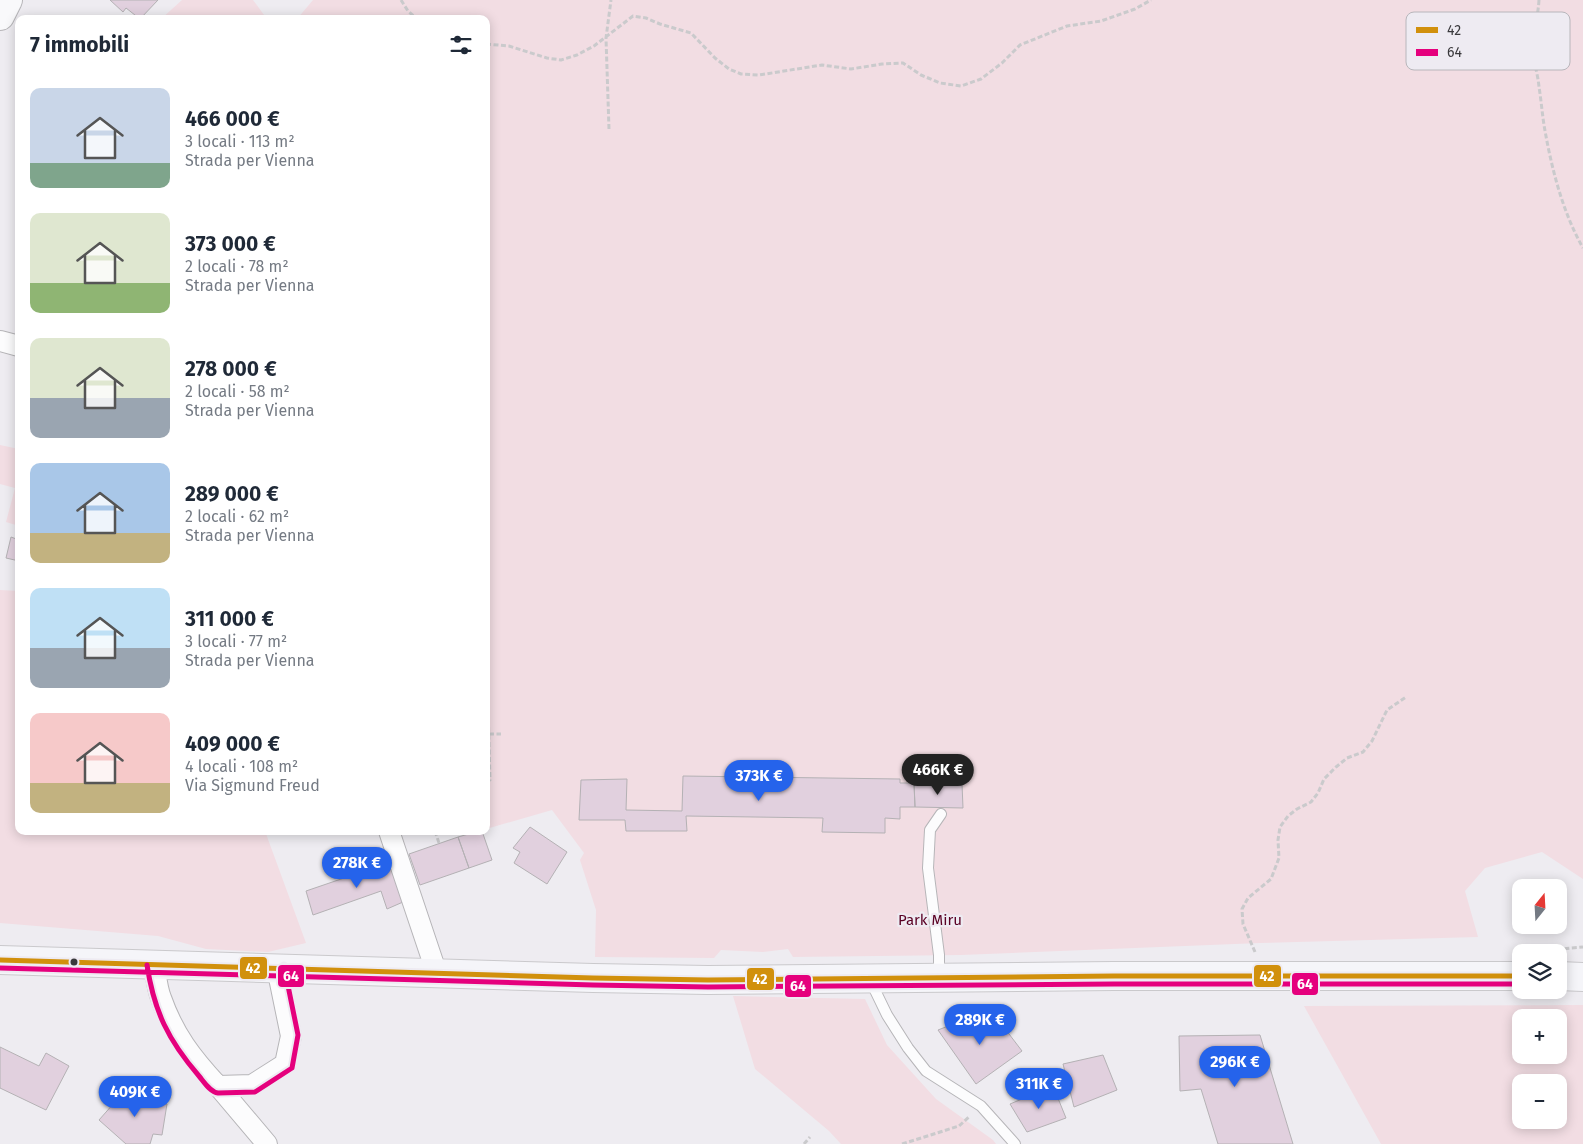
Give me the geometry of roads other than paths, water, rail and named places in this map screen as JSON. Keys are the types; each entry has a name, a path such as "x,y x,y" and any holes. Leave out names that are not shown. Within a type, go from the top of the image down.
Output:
{"main road":[{"path":"0,16 8,0"},
{"path":"0,960 437,974 708,980 1264,975 1512,976"},
{"path":"1567,976 1583,976"}],"street":[{"path":"0,341 15,345"},
{"path":"389,835 437,974"},
{"path":"154,964 160,997 175,1031 194,1061 218,1086 267,1144"},
{"path":"218,1086 252,1085 285,1064 291,1036 277,968"}],"lane":[{"path":"940,814 930,830 928,868 939,955 940,978"},
{"path":"870,978 888,1015 908,1048 926,1071 981,1106 1016,1144"}],"park label":[{"name":"Park Miru","path":"930,920"}]}
